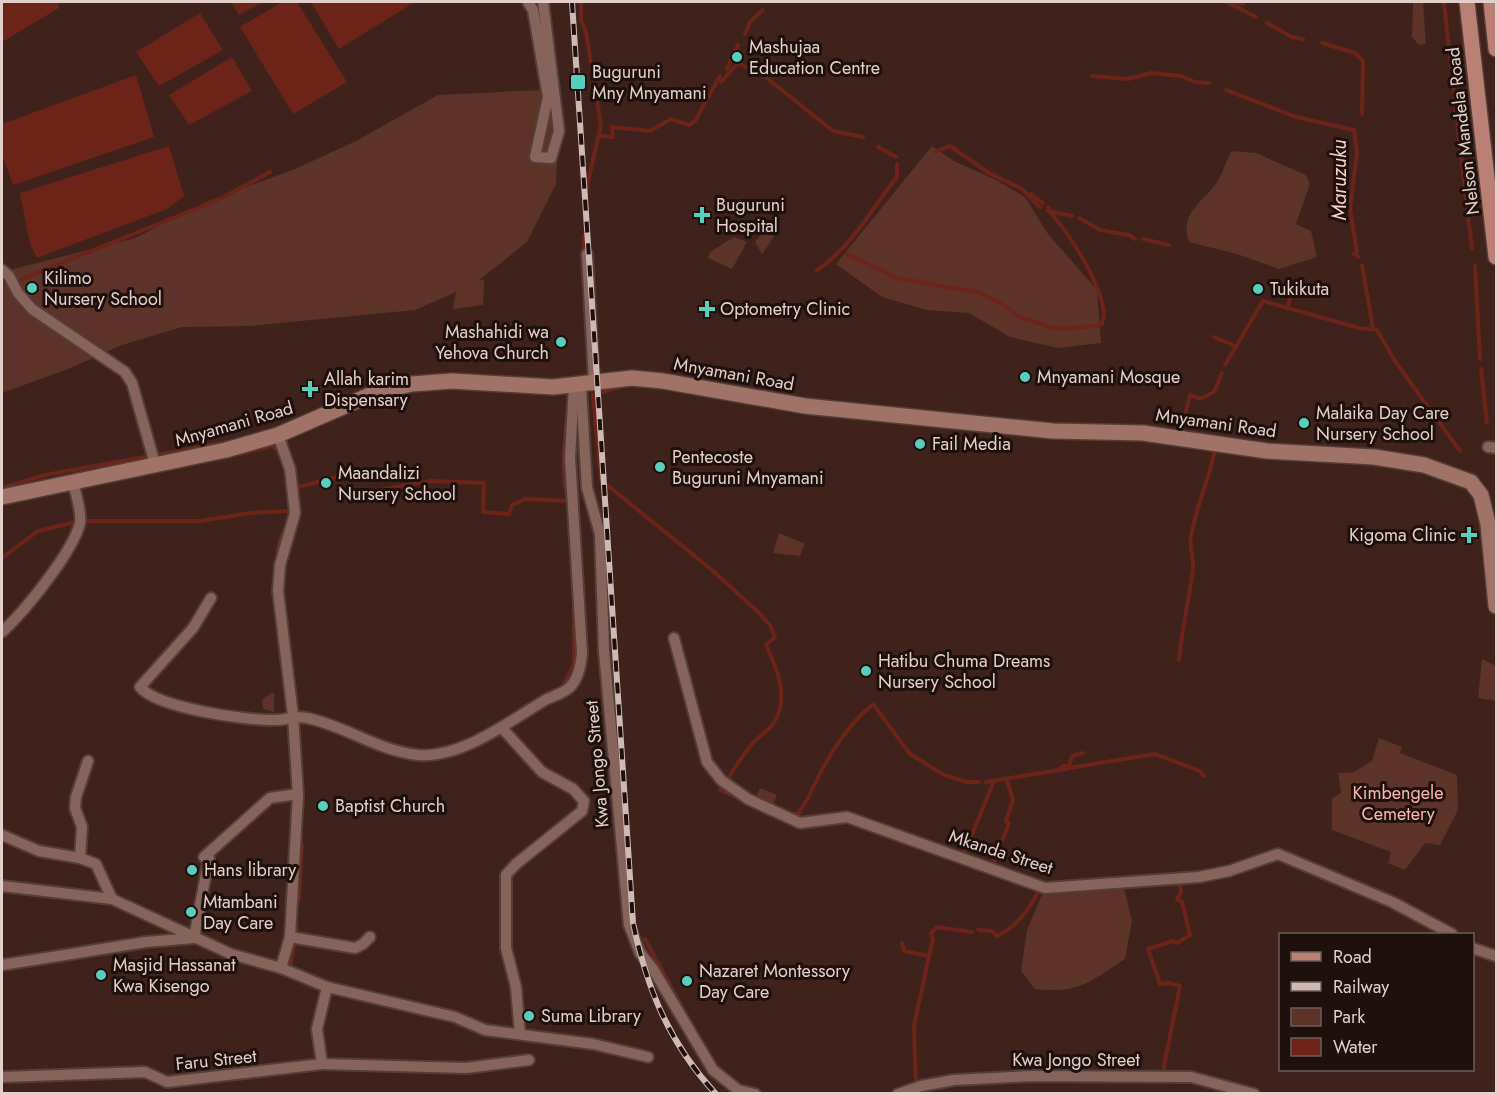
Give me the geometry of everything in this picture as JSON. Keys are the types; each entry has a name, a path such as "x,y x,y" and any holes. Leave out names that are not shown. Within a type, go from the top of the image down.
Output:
{"main road":[{"name":"Nelson Mandela Road","path":"1467,2 1497,256"},
{"path":"1491,2 1497,49"}],"street":[{"path":"528,2 533,10 548,97 535,157 551,158 559,130 543,2"},
{"path":"583,383 587,254"},
{"path":"2,270 9,276 18,293 32,309 125,372 132,383 153,457 158,466"},
{"name":"Mnyamani Road","path":"2,497 73,481 158,466 278,435 369,395 412,384 452,381 524,387 632,378 663,381 805,406 1053,431 1143,433 1276,452 1381,458 1424,465 1471,482 1480,495 1488,524 1497,606"},
{"name":"Kwa Jongo Street","path":"293,716 339,728 378,747 421,755 469,745 566,691 573,684 581,668 570,458 583,383"},
{"name":"Kwa Jongo Street","path":"583,383 587,488 600,534 604,651 629,925 640,953 653,969 713,1070 738,1090 754,1094"},
{"path":"278,435 290,469 296,513 280,564 278,591 293,716 298,794 290,937 281,968"},
{"path":"2,632 14,621 67,553 80,521 73,481"},
{"path":"211,598 181,643 140,687 152,696 179,706 259,719 277,720 293,716"},
{"name":"Mkanda Street","path":"674,638 699,732 708,762 714,772 748,799 800,823 847,817 1045,888 1199,877 1229,871 1278,854 1400,905 1450,933"},
{"path":"502,728 543,772 573,789 584,801 582,811 516,864 506,875 506,948 516,987 520,1034"},
{"path":"80,858 82,828 75,808 76,797 88,761"},
{"path":"194,938 209,858 204,857 270,798 298,794"},
{"path":"2,835 39,851 80,858 98,866 112,899"},
{"path":"2,886 112,899 165,921 194,938 231,954 281,968 327,987 455,1017 485,1030 593,1044 648,1058"},
{"path":"290,937 355,948 370,937"},
{"path":"2,965 146,942 194,938"},
{"path":"1474,948 1497,956"},
{"path":"322,1065 317,1029 327,987"},
{"name":"Faru Street","path":"2,1077 145,1072 167,1082 322,1065 466,1068 529,1060"},
{"name":"Kwa Jongo Street","path":"898,1094 954,1080 1032,1076 1191,1077 1254,1094"}],"green space":[{"path":"1413,2 1423,2 1426,44 1419,45 1412,37"},
{"path":"542,88 558,139 556,184 527,242 478,281 484,280 483,305 453,309 456,292 415,310 250,326 182,327 122,345 68,369 2,393 2,272 135,238 208,201 295,169 358,140 438,95 540,90"},
{"path":"932,146 954,161 996,180 1025,197 1048,234 1097,290 1101,343 1058,348 1010,337 969,313 927,310 882,297 836,264"},
{"path":"1231,151 1256,153 1306,175 1310,184 1296,224 1311,231 1317,257 1279,269 1237,254 1189,242 1187,224 1189,217 1217,181"},
{"path":"766,228 774,237 762,254 755,242"},
{"path":"734,237 747,242 732,269 708,258 710,252"},
{"path":"779,533 805,544 800,556 773,553"},
{"path":"1482,659 1496,666 1496,701 1478,698"},
{"path":"274,693 274,712 263,709 262,700"},
{"name":"Kimbengele Cemetery","path":"1379,738 1402,747 1400,753 1457,775 1458,810 1440,845 1425,843 1405,870 1388,863 1391,852 1332,830 1332,798 1341,793 1338,773 1354,772 1372,761"},
{"path":"760,788 777,795 768,816 752,806"},
{"path":"1123,884 1132,921 1125,959 1093,980 1074,988 1035,989 1021,971 1027,930 1043,892"}],"water":[{"path":"2,2 58,2 59,8 2,42"},
{"path":"231,2 263,2 239,15"},
{"path":"282,2 297,2 347,82 293,114 240,27"},
{"path":"311,2 415,2 339,49"},
{"path":"200,13 223,50 159,86 136,52"},
{"path":"232,57 252,91 189,125 169,95"},
{"path":"136,75 154,137 13,185 2,154 2,124"},
{"path":"169,146 184,196 167,209 37,258 30,244 20,193"}],"waterway":[{"path":"581,2 581,20 586,32 601,125 586,191 585,222"},
{"path":"1227,2 1256,17"},
{"path":"1236,2 1243,4"},
{"path":"1444,3 1451,66"},
{"path":"745,34 750,22 763,10"},
{"path":"1267,23 1292,37 1303,39"},
{"path":"1322,43 1355,53 1363,61 1362,114"},
{"path":"727,69 738,45"},
{"path":"721,82 738,63 763,75 833,131 863,137"},
{"path":"1092,76 1128,79 1151,73 1181,76 1195,82 1209,83"},
{"path":"600,136 613,137 612,127 650,131 671,119 689,125 695,121 720,76"},
{"path":"1453,83 1469,226"},
{"name":"Maruzuku","path":"1226,90 1296,117 1354,130 1357,153 1350,209 1357,252 1354,254 1358,257"},
{"path":"935,152 950,146 989,173 1022,189 1040,207"},
{"path":"878,147 896,157"},
{"path":"816,271 851,239 897,177 897,164"},
{"path":"17,281 220,199 270,172"},
{"path":"1031,194 1043,203"},
{"path":"1048,211 1072,216"},
{"path":"1051,213 1084,260 1097,287 1104,313"},
{"path":"1079,218 1100,230 1129,235 1135,239"},
{"path":"1470,229 1472,249"},
{"path":"584,235 584,253"},
{"path":"1143,239 1169,245"},
{"path":"847,254 897,278 980,293 1003,304 1017,316 1056,329 1096,326 1102,324 1104,315"},
{"path":"1362,265 1373,328"},
{"path":"1475,266 1480,359"},
{"path":"1288,306 1291,295"},
{"path":"1225,365 1263,301 1359,328 1377,330 1395,361 1460,451"},
{"path":"1214,337 1235,346"},
{"path":"1481,369 1487,423"},
{"path":"1176,433 1183,423 1190,395 1200,399 1214,392 1222,373"},
{"path":"619,387 593,395 601,480 712,570 758,612 770,625 775,637 766,645 780,685 781,706 778,716 770,728 754,741 720,790 741,799"},
{"path":"567,416 564,468 568,497"},
{"path":"2,488 45,475 228,442"},
{"path":"239,454 272,446 280,452"},
{"path":"1179,660 1193,569 1191,537 1215,448"},
{"path":"296,493 298,487 337,477 345,496 431,481 484,483 483,512 509,514 512,505 525,499 569,501"},
{"path":"2,558 38,531 80,521 200,521 251,513 290,511 291,509"},
{"path":"274,582 279,543 286,526"},
{"path":"564,684 574,663 574,609"},
{"path":"796,820 794,814 799,813 835,747 852,725 873,704 910,754 944,775 967,782 979,782"},
{"path":"1060,769 1063,766 1069,766 1072,756 1083,753"},
{"path":"1069,768 1155,754 1200,771 1204,776"},
{"path":"986,782 1066,769"},
{"path":"960,854 965,851 994,781"},
{"path":"995,867 994,859 1009,824 1006,821 1013,800 1007,781"},
{"path":"299,900 302,844"},
{"path":"1163,1071 1180,986 1169,983 1160,984 1148,949 1173,941 1177,943 1190,935 1182,902 1177,899 1181,892 1180,880"},
{"path":"978,930 992,931 997,936 1004,932 1022,916 1040,889"},
{"path":"290,970 297,927"},
{"path":"902,943 904,951 929,956 933,940 931,933 937,927 972,932"},
{"path":"645,939 682,1007"},
{"path":"916,1087 914,1026 929,956"}],"railway":[{"path":"572,2 633,923 645,970 662,1014 685,1055 716,1094"}],"place":[{"name":"Mashujaa Education Centre","path":"737,57"},
{"name":"Buguruni Mny Mnyamani","path":"578,82"},
{"name":"Buguruni Hospital","path":"702,215"},
{"name":"Kilimo Nursery School","path":"32,288"},
{"name":"Tukikuta","path":"1258,289"},
{"name":"Optometry Clinic","path":"707,309"},
{"name":"Mashahidi wa Yehova Church","path":"561,342"},
{"name":"Mnyamani Mosque","path":"1025,377"},
{"name":"Allah karim Dispensary","path":"310,389"},
{"name":"Malaika Day Care Nursery School","path":"1304,423"},
{"name":"Fail Media","path":"920,444"},
{"name":"Pentecoste Buguruni Mnyamani","path":"660,467"},
{"name":"Maandalizi Nursery School","path":"326,483"},
{"name":"Kigoma Clinic","path":"1469,535"},
{"name":"Hatibu Chuma Dreams Nursery School","path":"866,671"},
{"name":"Baptist Church","path":"323,806"},
{"name":"Hans library","path":"192,870"},
{"name":"Mtambani Day Care","path":"191,912"},
{"name":"Masjid Hassanat Kwa Kisengo","path":"101,975"},
{"name":"Nazaret Montessory Day Care","path":"687,981"},
{"name":"Suma Library","path":"529,1016"}]}
